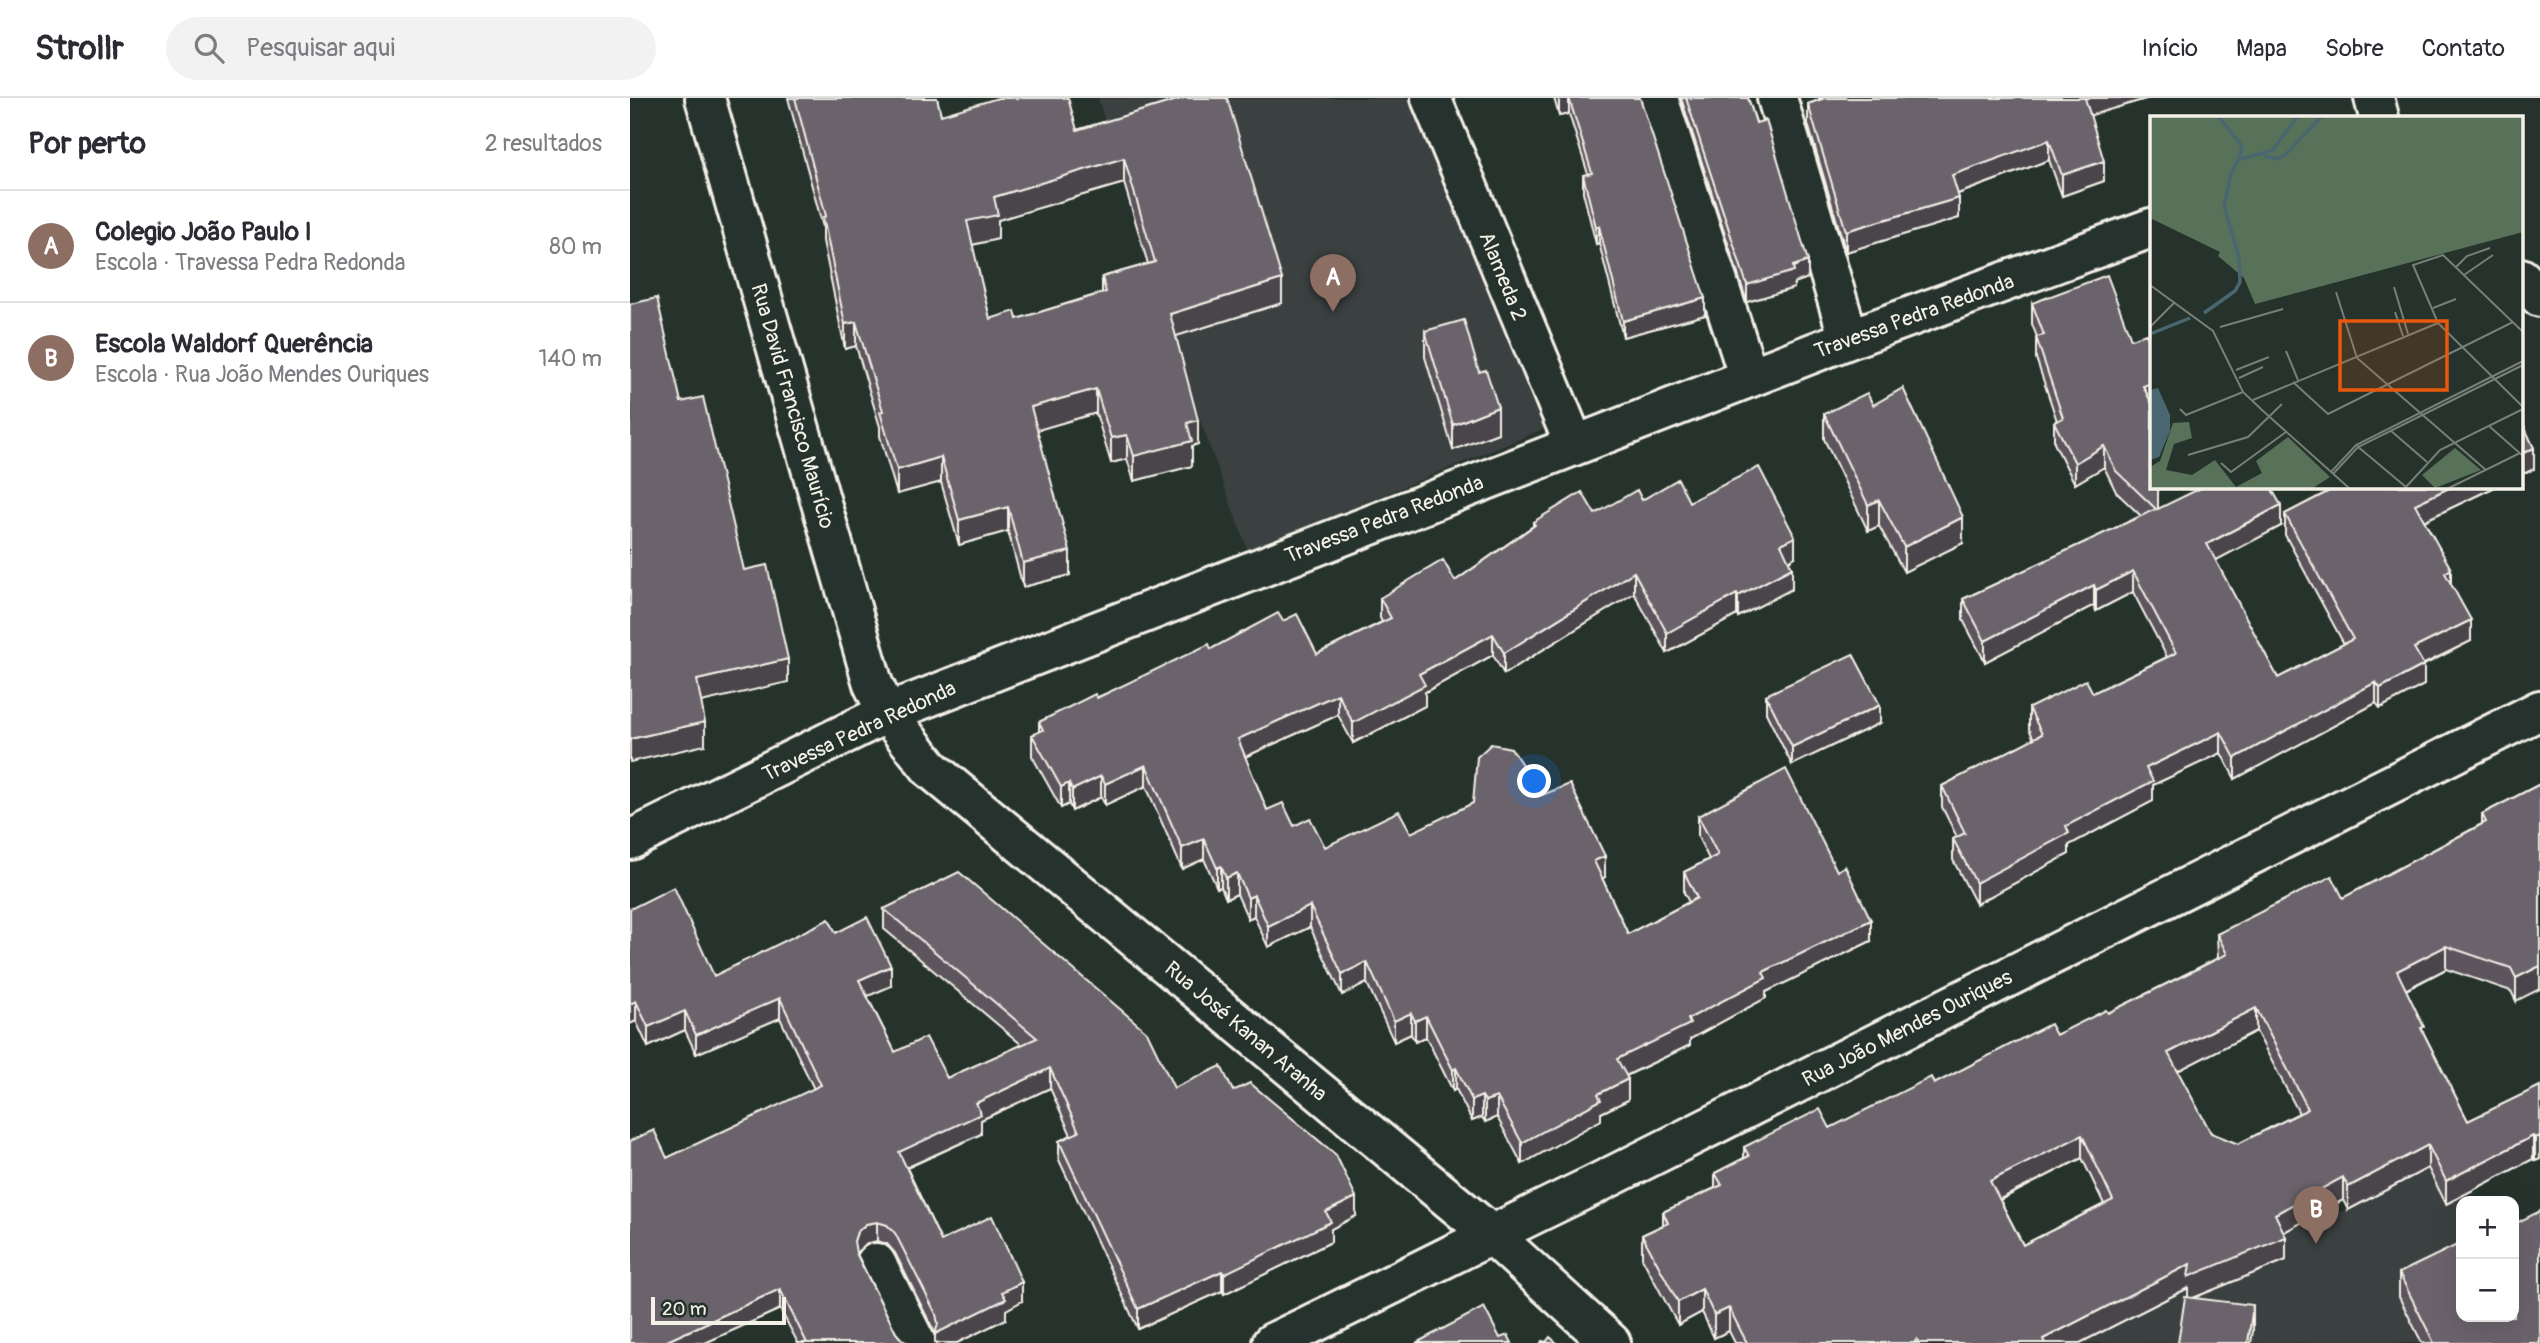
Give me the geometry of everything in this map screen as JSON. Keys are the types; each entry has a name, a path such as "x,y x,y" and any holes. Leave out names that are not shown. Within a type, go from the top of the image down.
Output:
{"street":[{"name":"Rua David Francisco Maurício","path":"705,98 873,684 887,713"},
{"path":"1658,98 1749,377"},
{"path":"1777,98 1850,339"},
{"path":"2374,98 2379,116"},
{"name":"Alameda 2","path":"1440,101 1574,444"},
{"name":"Travessa Pedra Redonda","path":"630,840 887,713 1574,444 2150,228"},
{"path":"2522,279 2540,297"},
{"name":"Rua João Mendes Ouriques","path":"1272,1343 1427,1269 1491,1234 1605,1180 2540,710"},
{"name":"Rua José Kanan Aranha","path":"887,713 931,769 1491,1234 1611,1343"},
{"path":"876,1263 916,1343"}],"shaded area":[{"path":"1098,98 1418,98 1546,428 1248,551 1170,338"},
{"path":"2446,1159 2464,1196 2456,1196 2456,1322 2517,1322 2530,1343 1971,1343 2295,1182 2317,1224"}],"building":[{"path":"795,98 937,98 941,115 998,98 1068,98 1077,130 1184,98 1227,98 1282,279 1170,314 1198,420 1187,423 1192,441 1134,456 1127,435 1111,438 1096,389 1031,407 1070,551 1023,563 1008,507 959,520 941,457 897,470 880,412 883,411 856,322 845,324 823,217 826,216","holes":["1124,158 1155,262 1102,277 1106,292 1017,319 1015,311 990,319 967,221 998,215 994,197"]},
{"path":"1569,98 1640,98 1705,298 1623,321 1583,175 1592,173"},
{"path":"1686,98 1748,98 1756,123 1766,120 1808,261 1793,266 1794,271 1747,285"},
{"path":"1825,98 2085,98 2104,161 2062,175 2049,140 1952,175 1959,198 1846,231 1808,104"},
{"path":"2107,275 2131,339 2146,334 2150,343 2150,384 2143,386 2150,400 2150,488 2158,488 2158,509 2201,488 2271,488 2281,505 2207,544 2278,678 2353,639 2285,514 2335,488 2449,488 2415,504 2451,569 2445,573 2471,620 2414,648 2424,665 2380,688 2376,682 2235,758 2221,732 2146,768 2153,781 2066,826 2069,833 1976,883 1953,839 1965,833 1942,786 2042,734 2029,708 2086,680 2093,693 2176,653 2133,571 2096,590 2094,585 1985,641 1963,599 2156,509 2116,471 2104,446 2075,463 2054,422 2063,418 2036,337 2044,335 2032,303"},
{"path":"657,298 681,402 703,397 744,570 767,565 788,659 697,680 705,722 630,739 630,304"},
{"path":"1464,320 1479,372 1486,370 1498,407 1453,425 1425,331"},
{"path":"1903,388 1963,517 1904,547 1879,500 1868,505 1824,414 1867,393 1873,405"},
{"path":"2522,421 2534,448 2522,454"},
{"path":"1759,467 1795,537 1781,544 1792,568 1738,596 1737,594 1667,633 1634,572 1504,653 1493,634 1419,674 1425,685 1353,723 1338,694 1238,739 1267,810 1283,803 1294,826 1310,818 1325,847 1399,811 1411,833 1473,803 1477,757 1491,744 1511,748 1542,795 1570,784 1605,856 1594,861 1628,934 1697,898 1684,872 1718,855 1698,816 1786,769 1837,871 1845,866 1871,920 1763,972 1766,978 1688,1019 1690,1024 1617,1059 1628,1079 1598,1094 1601,1100 1522,1143 1497,1097 1485,1101 1482,1096 1472,1100 1456,1068 1453,1070 1426,1016 1415,1021 1411,1013 1394,1021 1367,962 1342,974 1310,906 1268,926 1254,895 1248,898 1237,873 1226,878 1221,866 1217,868 1204,839 1182,848 1146,765 1105,784 1101,776 1072,790 1069,783 1061,787 1032,735 1043,730 1039,722 1095,694 1097,698 1209,644 1211,649 1278,613 1283,621 1297,614 1317,654 1391,618 1380,598 1443,560 1455,581 1535,525 1533,522 1582,492 1595,514 1637,490 1642,500 1678,479 1689,502"},
{"path":"1853,654 1880,705 1792,747 1766,695"},
{"path":"2540,784 2540,966 2516,978 2511,968 2446,946 2397,971 2424,1027 2421,1028 2468,1121 2540,1086 2540,1136 2533,1136 2446,1181 2428,1145 2348,1187 2343,1177 2275,1214 2286,1237 2188,1277 2190,1264 2043,1339 2045,1343 1919,1343 1917,1339 1914,1343 1747,1343 1729,1308 1714,1315 1702,1289 1678,1302 1642,1235 1668,1223 1663,1212 1722,1185 1715,1173 1749,1156 1744,1147 1820,1109 1830,1128 1931,1077 1934,1084 2050,1024 2056,1035 2106,1010 2108,1013 2227,954 2217,934 2332,876 2343,898 2486,822 2482,814","holes":["2256,1008 2308,1109 2238,1144 2211,1133 2168,1053","2082,1135 2113,1200 2023,1245 1990,1181"]},
{"path":"959,872 1147,1032 1174,1088 1221,1066 1233,1091 1250,1083 1336,1155 1356,1197 1326,1212 1331,1222 1224,1274 1222,1271 1138,1309 1059,1141 1079,1132 1050,1068 976,1103 981,1114 899,1152 941,1241 992,1216 1022,1282 1002,1292 1006,1299 935,1334 938,1324 936,1314 895,1233 887,1225 877,1222 866,1224 857,1232 854,1241 856,1253 896,1333 908,1343 807,1343 780,1289 667,1341 668,1343 630,1343 630,1141 654,1130 667,1158 821,1085 780,998 696,1035 685,1011 648,1027 636,1001 630,1004 630,909 674,887 714,976 829,919 836,933 867,917 891,966 859,980 895,1052 926,1037 947,1078 1037,1038 884,909"},
{"path":"2540,1211 2540,1343 2434,1343 2399,1273 2456,1245 2456,1322 2519,1322 2519,1222"},
{"path":"2185,1297 2253,1305 2248,1343 2178,1343"},
{"path":"1484,1307 1500,1338 1508,1335 1512,1343 1416,1343"},
{"path":"1550,1337 1557,1343 1541,1343 1546,1342"}],"place":[{"name":"Colegio João Paulo I","path":"1333,312"},
{"name":"Escola Waldorf Querência","path":"2316,1244"}]}
